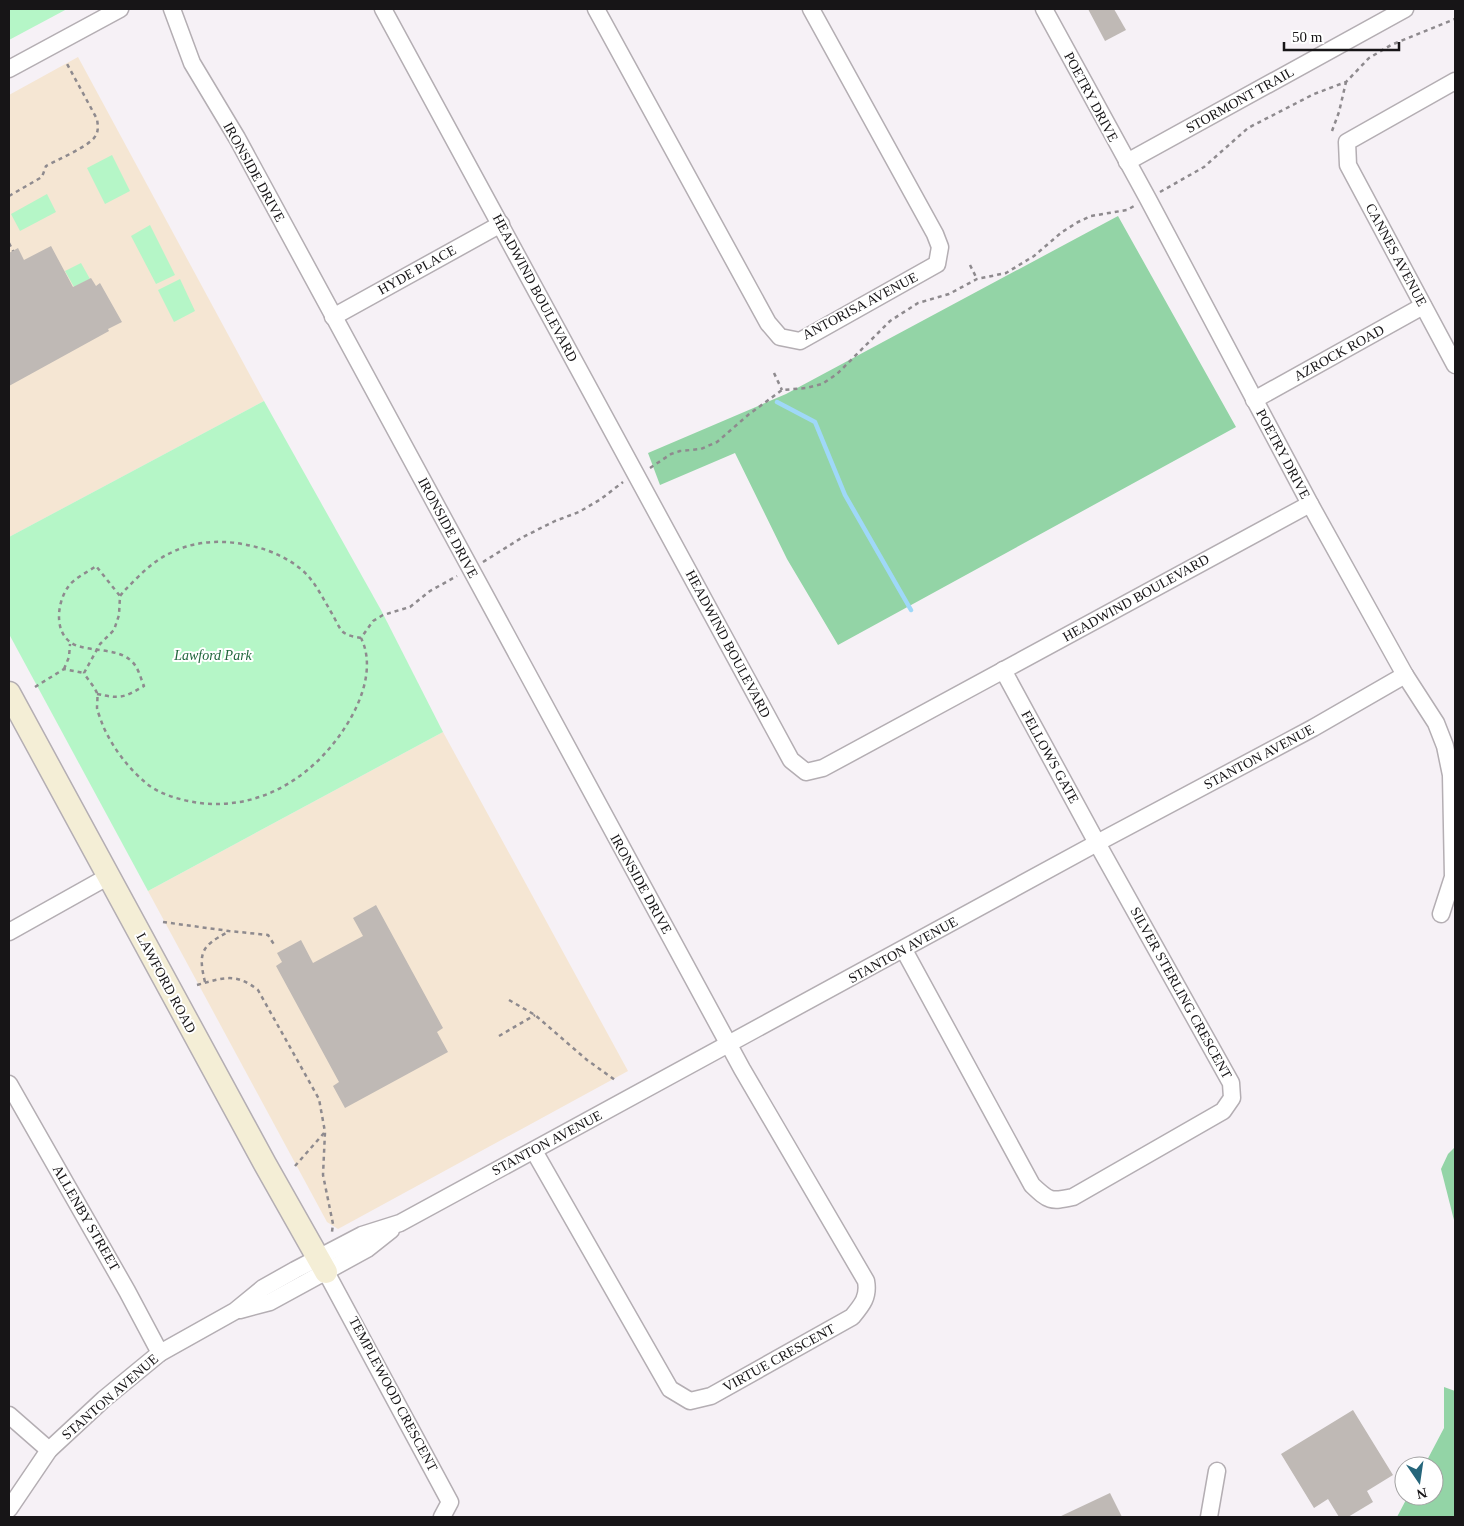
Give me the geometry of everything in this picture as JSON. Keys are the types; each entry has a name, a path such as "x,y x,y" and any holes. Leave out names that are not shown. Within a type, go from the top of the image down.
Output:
{"street":[{"path":"9,69 120,9"},
{"name":"IRONSIDE DRIVE","path":"172,9 192,62 237,138 729,1045"},
{"name":"HEADWIND BOULEVARD","path":"383,9 791,760 806,772 823,768 1310,504"},
{"name":"ANTORISA AVENUE","path":"596,9 768,323 780,337 800,340 937,264 940,247 935,234 811,9"},
{"name":"POETRY DRIVE","path":"1044,9 1310,504 1405,675 1436,723 1445,746 1451,775 1453,877 1441,914"},
{"name":"STORMONT TRAIL","path":"1127,162 1405,9"},
{"name":"CANNES AVENUE","path":"1455,80 1347,142 1348,165 1455,365"},
{"name":"HYDE PLACE","path":"334,317 501,224"},
{"name":"AZROCK ROAD","path":"1254,400 1423,306"},
{"name":"FELLOWS GATE","path":"1003,670 1097,843"},
{"name":"STANTON AVENUE","path":"9,1509 49,1450 104,1399 160,1353 235,1311 263,1288 322,1265 362,1235 400,1223 904,950 1097,843 1314,728 1405,675"},
{"name":"LAWFORD ROAD","path":"11,704 109,876 322,1265"},
{"name":"SILVER STERLING CRESCENT","path":"904,950 1032,1185 1046,1198 1058,1200 1073,1197 1223,1111 1232,1098 1231,1083 1097,843"},
{"path":"9,932 109,876"},
{"name":"VIRTUE CRESCENT","path":"534,1150 670,1389 690,1401 711,1396 852,1317 865,1301 868,1291 866,1281 729,1045"},
{"name":"ALLENBY STREET","path":"9,1084 127,1291 160,1353"},
{"name":"TEMPLEWOOD CRESCENT","path":"322,1265 450,1502 442,1517"},
{"path":"9,1415 49,1450"},
{"path":"1209,1517 1217,1471"}],"path":[{"path":"1167,189 1204,167 1248,128 1314,94 1346,82 1369,58 1391,45 1455,19"},
{"path":"9,196 42,177 46,166 95,138 98,128 97,119 66,62"},
{"path":"1332,131 1339,112 1346,82"},
{"path":"653,466 680,451 700,449 718,442 782,390 806,388 822,384 837,374 890,321 918,302 949,294 976,279 1006,273 1034,256 1062,232 1078,222 1091,216 1127,210 1138,204"},
{"path":"9,243 13,251"},
{"path":"970,264 976,279"},
{"path":"774,373 782,390"},
{"path":"484,561 523,537 555,521 579,512 621,484"},
{"path":"84,674 100,644 114,630 119,615 120,596 124,591 158,560 177,551 205,542 226,541 245,544 272,551 295,565 307,575 320,591 343,632 352,637 361,638"},
{"path":"97,694 116,698 127,696 144,686 135,664 128,658 113,652 96,651 70,643 62,633 59,617 61,602 69,585 96,566 120,596"},
{"path":"361,638 372,621 382,615 410,606 430,591 454,578"},
{"path":"64,668 84,674 97,694 97,707 113,745 134,772 148,785 182,800 216,805 236,804 267,794 300,777 316,764 343,732 359,703 364,686 367,667 366,649 361,638"},
{"path":"35,687 64,668 69,657 70,643"},
{"path":"163,922 268,935 275,946"},
{"path":"205,982 201,963 203,951 208,944 229,931"},
{"path":"196,985 232,977 246,980 258,990 319,1099 325,1132 322,1175 333,1224 332,1235"},
{"path":"509,1000 535,1015 587,1060 615,1080"},
{"path":"499,1036 535,1015"},
{"path":"295,1166 325,1132"}],"shaded area":[{"path":"78,57 264,401 9,537 9,95"},
{"path":"443,732 628,1071 338,1229 327,1222 148,891"}],"green space":[{"path":"9,9 67,9 9,40"},
{"path":"112,155 130,191 105,204 87,168"},
{"path":"47,194 56,212 20,231 11,214"},
{"path":"1118,216 1236,427 838,645 787,559 735,453 660,485 648,453 786,394"},
{"path":"150,225 175,275 156,284 131,236"},
{"path":"81,263 90,279 74,287 65,271"},
{"path":"180,279 195,311 174,322 158,290"},
{"name":"Lawford Park","path":"264,401 381,610 443,732 148,891 9,634 9,537"},
{"path":"1455,1147 1455,1224 1441,1169 1448,1154"},
{"path":"1444,1387 1455,1391 1455,1517 1397,1517 1403,1506 1444,1506 1444,1456 1429,1456 1444,1428"}],"building":[{"path":"1088,9 1114,9 1126,30 1105,41"},
{"path":"51,246 73,287 91,278 96,286 100,283 122,322 9,386 9,253 18,248 24,260"},
{"path":"376,905 443,1028 437,1032 448,1052 345,1108 333,1086 339,1082 276,966 282,962 277,953 301,940 313,963 363,936 353,918"},
{"path":"1353,1410 1393,1475 1367,1491 1373,1502 1348,1517 1339,1517 1328,1499 1314,1508 1281,1454"},
{"path":"1110,1493 1122,1517 1059,1517"}],"waterway":[{"path":"777,402 815,422 845,495 911,610"}]}
